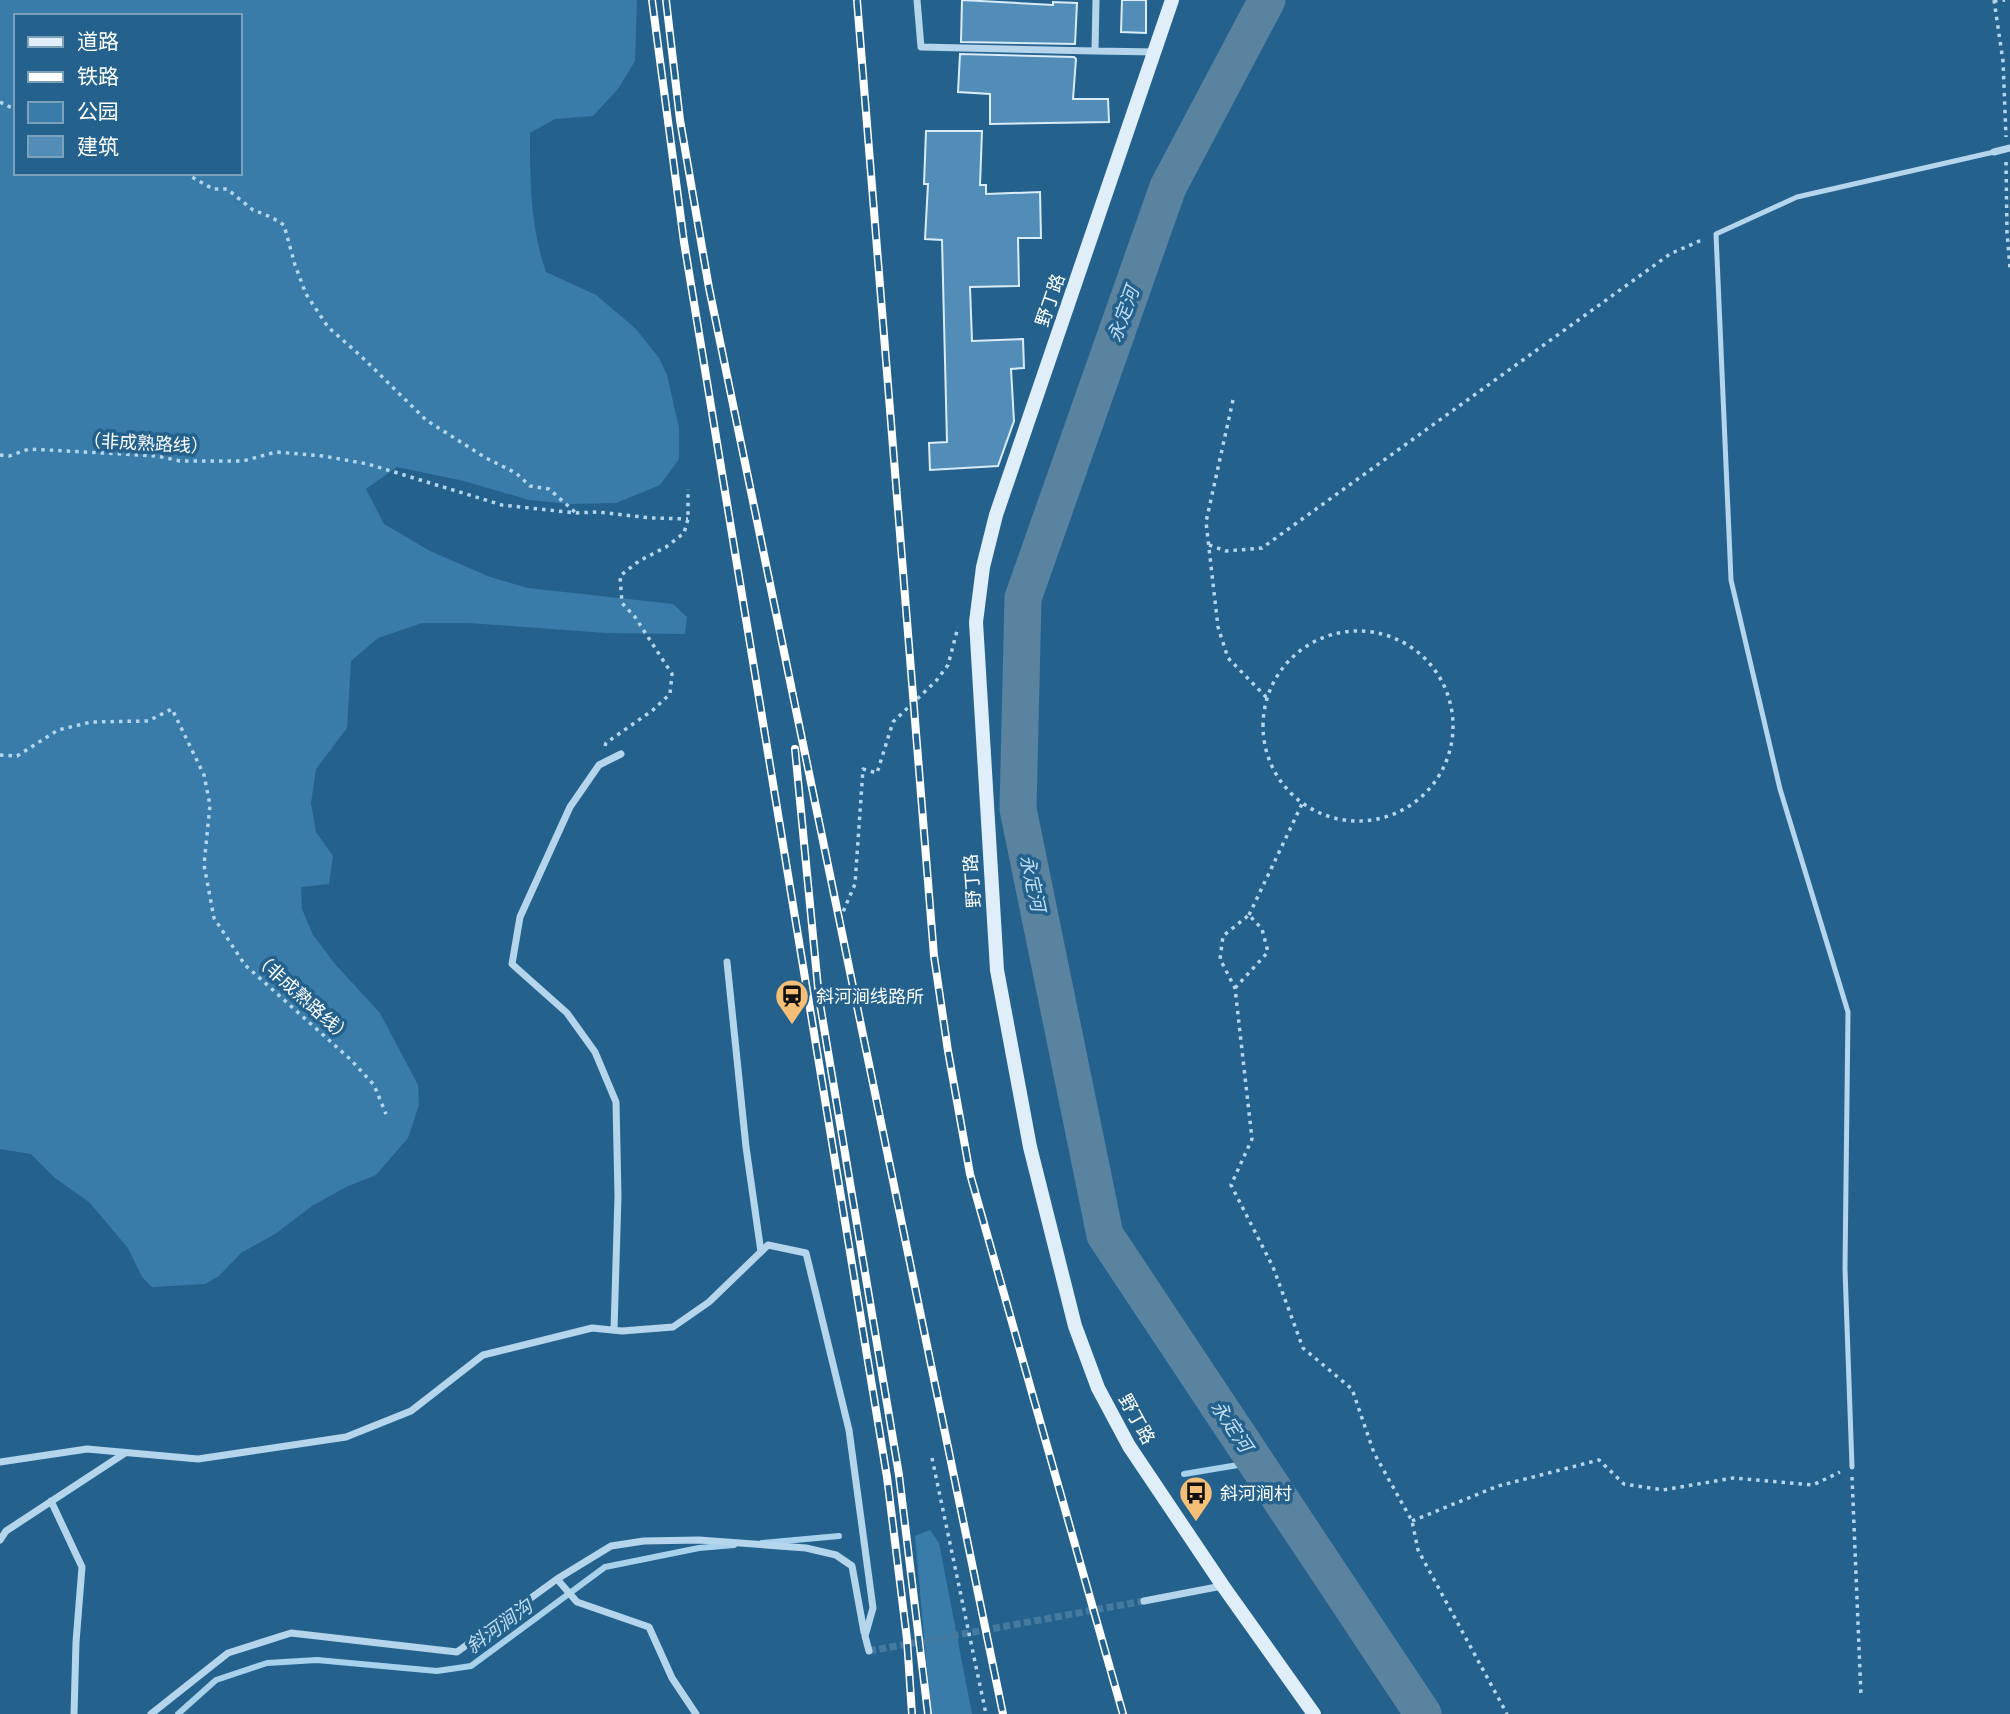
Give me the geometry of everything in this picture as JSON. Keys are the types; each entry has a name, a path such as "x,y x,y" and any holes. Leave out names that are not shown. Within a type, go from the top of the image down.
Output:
{"main road":[{"name":"野丁路","path":"1172,0 996,515 983,567 976,622 997,970 1030,1147 1071,1313 1098,1388 1129,1446 1223,1586 1314,1714"}],"street":[{"path":"918,0 920,47 1156,52"},
{"path":"1095,51 1096,0"},
{"path":"1994,152 2010,148"},
{"path":"614,1330 618,1196 616,1102 595,1052 567,1013 512,964 520,917 570,807 599,765 621,754"},
{"path":"727,962 746,1147 761,1252"},
{"path":"0,1462 87,1449 198,1459 346,1437 411,1411 483,1355 592,1328 614,1330 673,1327 709,1302 768,1245 806,1253 849,1430 873,1608 865,1636"},
{"path":"0,1540 6,1531 126,1452"},
{"path":"51,1501 82,1567 74,1714"},
{"path":"151,1714 228,1653 291,1633 457,1652 557,1579 611,1546 644,1541 779,1546 806,1548 836,1555 852,1566 869,1651"},
{"path":"557,1579 578,1602 649,1627 673,1678 696,1714"},
{"path":"1144,1601 1223,1586"}],"lane":[{"path":"1852,1467 1845,1269 1848,1012 1780,789 1731,580 1716,234 1797,197 1994,152"}],"path":[{"path":"1994,1 2005,0"},
{"path":"190,175 213,188 227,189 253,210 284,225 306,294 328,327 426,420 485,458 516,472 530,486 549,489 576,513"},
{"path":"1209,545 1226,551 1262,548 1670,254 1716,234"},
{"path":"1233,400 1206,522 1218,627 1228,658 1268,699"},
{"name":"（非成熟路线）","path":"0,455 9,456 29,450 158,456 180,461 243,461 276,452 323,456 368,464 502,505 576,513 597,512 688,519"},
{"path":"599,765 606,743 653,710 670,694 672,674 635,617 622,603 620,576 684,533 688,519 688,489"},
{"path":"840,919 855,884 863,769 877,773 893,722 936,681 948,665 958,625"},
{"path":"1348,630 1381,633 1409,645 1432,665 1447,691 1454,721 1451,752 1438,779 1417,802 1390,817 1360,822 1330,817 1302,804 1279,780 1266,750 1263,718 1268,699 1272,686 1290,659 1317,640 1348,630"},
{"name":"（非成熟路线）","path":"0,755 17,756 58,730 91,722 148,721 172,709 204,775 210,805 204,865 214,918 245,965 350,1059 373,1084 386,1114"},
{"path":"1302,804 1249,915 1223,936 1220,960 1235,988 1252,1139 1231,1185 1273,1267 1303,1348 1353,1389 1374,1452 1412,1521 1418,1550 1507,1714"},
{"path":"1235,988 1268,952 1262,929 1249,915"},
{"path":"932,1458 986,1714"},
{"path":"1412,1521 1498,1486 1599,1460 1624,1484 1663,1490 1732,1478 1813,1485 1852,1467 1861,1696"}],"green space":[{"path":"0,0 637,0 635,61 618,89 593,116 555,119 530,133 532,203 546,272 596,295 635,328 659,358 667,375 679,428 679,459 660,485 616,503 570,504 529,500 464,481 397,467 366,489 384,524 430,551 490,577 528,588 673,604 687,617 685,634 606,633 469,623 422,623 378,638 351,661 347,728 316,769 311,803 316,832 333,856 329,884 301,887 302,909 313,935 335,964 380,1013 418,1085 419,1105 408,1138 376,1175 346,1187 312,1206 275,1234 241,1253 219,1276 205,1284 152,1287 142,1277 128,1248 89,1202 55,1178 31,1154 0,1149"},
{"path":"930,1530 939,1543 972,1714 931,1714 915,1536"}],"building":[{"path":"962,0 1053,5 1053,2 1077,3 1075,44 961,42"},
{"path":"1122,0 1146,0 1146,33 1121,32"},
{"path":"960,54 1074,57 1073,99 1108,99 1109,122 990,124 990,94 958,92"},
{"path":"926,131 982,131 980,185 986,185 986,194 1040,192 1041,238 1018,238 1019,286 970,287 972,341 1023,339 1024,368 1011,369 1014,421 998,466 930,470 929,443 947,442 942,240 925,239 928,184 924,184"}],"waterway":[{"name":"永定河","path":"1267,0 1168,187 1023,598 1018,809 1105,1235 1423,1714"},
{"name":"斜河涧沟","path":"1184,1474 1256,1462"},
{"name":"斜河涧沟","path":"762,1543 839,1536"},
{"name":"斜河涧沟","path":"178,1714 216,1680 267,1663 317,1660 437,1671 471,1666 605,1567 699,1548 734,1545"}],"tunnel":[{"path":"869,1651 1144,1601"}],"railway":[{"path":"652,0 684,242 887,1477 907,1639 912,1714"},
{"path":"666,0 680,120 709,288 1003,1714"},
{"path":"857,0 934,956 948,1051 970,1174 1123,1714"},
{"path":"795,749 819,998 899,1475 928,1714"}],"place":[{"name":"斜河涧线路所","path":"792,1026"},
{"name":"斜河涧村","path":"1196,1523"}]}
